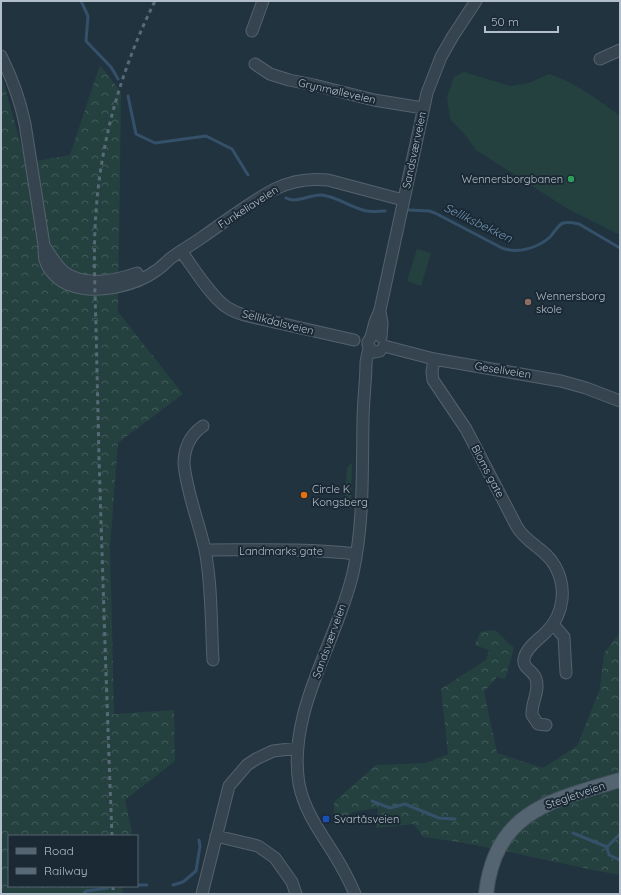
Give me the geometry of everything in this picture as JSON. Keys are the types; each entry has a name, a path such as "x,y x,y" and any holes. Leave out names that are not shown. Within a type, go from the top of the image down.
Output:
{"main road":[{"name":"Stegletveien","path":"486,894 492,866 498,850 506,836 517,824 531,813 548,803 620,780"}],"street":[{"path":"252,31 263,1"},
{"name":"Sandsværveien","path":"355,894 341,867 314,823 305,804 298,777 298,748 301,726 306,707 342,609 356,554 361,512 366,362 377,344 382,323 380,310 423,108 441,57 476,1"},
{"path":"600,59 620,50"},
{"name":"Funkeliaveien","path":"1,56 13,82 22,109 44,245 61,269 69,275 82,280 101,281 120,278 139,272 170,258 265,194 299,180 328,180 403,200"},
{"name":"Grynmølleveien","path":"255,64 270,74 289,80 374,100 423,108"},
{"name":"Sellikdalsveien","path":"181,251 210,290 232,310 256,318 354,340"},
{"name":"Gesellveien","path":"377,344 434,359 531,374 561,381 586,388 620,402"},
{"name":"Bloms gate","path":"434,359 432,372 433,380 466,429 517,526 527,540 553,561 560,575 562,584 562,598 560,609 553,624"},
{"path":"203,426 195,433 188,444 184,464 193,507 205,550 213,660"},
{"name":"Landmarks gate","path":"205,550 299,550 356,554"},
{"path":"546,725 538,724 532,715 537,683 534,675 525,665 524,661 527,651 553,624 564,637 566,673"},
{"path":"202,894 229,786 247,765 256,759 273,751 298,748"},
{"path":"216,836 258,846 275,858 292,882 296,894"}],"green space":[{"path":"100,65 121,92 118,312 183,394 118,443 110,546 114,714 174,710 175,761 125,800 132,832 131,835 8,835 8,887 123,887 122,894 1,894 1,74 26,163 70,155"},
{"name":"Wennersborgbanen","path":"464,72 510,86 529,83 549,74 559,77 577,87 620,116 620,235 568,209 476,150 466,136 450,119 447,97 454,77"},
{"path":"417,249 431,253 421,286 407,281"},
{"path":"352,463 351,509 346,501 345,492 347,492 347,489 345,488 347,469"},
{"path":"495,630 514,648 505,679 497,677 484,692 497,753 543,768 577,746 600,689 604,653 620,633 620,875 497,849 423,837 414,824 376,828 378,808 353,812 334,825 334,802 376,765 426,763 448,754 441,689 486,660 489,650 475,645 480,632"}],"waterway":[{"name":"Selliksbekken","path":"81,1 88,16 86,41 111,67 118,79"},
{"name":"Selliksbekken","path":"128,96 136,134 155,143 206,136 232,149 248,175"},
{"name":"Selliksbekken","path":"286,198 294,200 322,195 334,198 361,210 385,211"},
{"name":"Selliksbekken","path":"409,210 429,211 435,213 508,250 527,249 540,244 550,237 563,223 579,224 620,248"},
{"path":"372,801 390,808 405,804 439,818 455,819"},
{"path":"573,833 607,847"},
{"name":"Selliksbekken","path":"620,834 607,847 609,855 620,860"},
{"path":"173,885 183,882 196,871 200,846 199,840"},
{"path":"138,885 147,885"},
{"path":"83,894 86,891 108,888"}],"railway":[{"path":"112,835 99,458 94,270 95,226 103,158 115,104 123,78 143,26 155,1"},
{"path":"113,887 113,894"}],"place":[{"name":"Wennersborgbanen","path":"571,179"},
{"name":"Wennersborg skole","path":"528,302"},
{"name":"Circle K Kongsberg","path":"304,495"},
{"name":"Svartåsveien","path":"326,819"}]}
